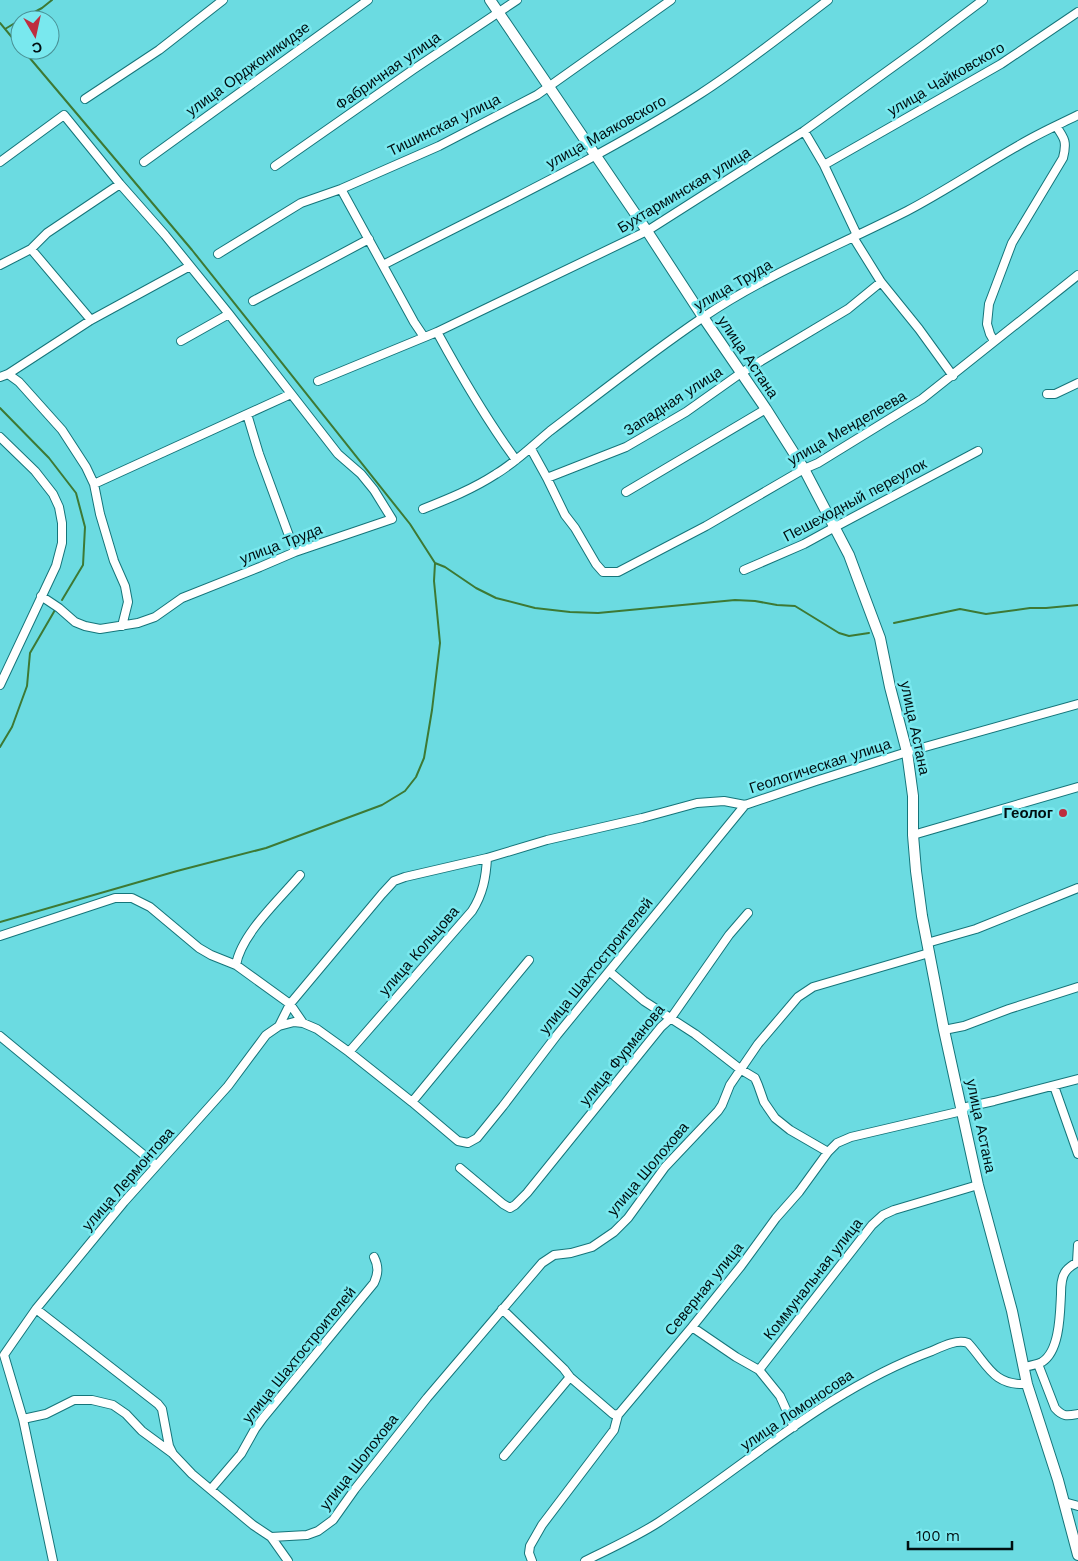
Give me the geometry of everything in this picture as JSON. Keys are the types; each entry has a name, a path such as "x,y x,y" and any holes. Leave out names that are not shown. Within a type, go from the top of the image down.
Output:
{"street":[{"path":"85,100 159,50 223,0"},
{"name":"улица Орджоникидзе","path":"144,162 368,0"},
{"name":"улица Астана","path":"490,0 647,231 804,469 849,556 878,630 907,752 913,796 913,835 916,871 922,916 944,1030 978,1185 1012,1311 1027,1384 1064,1502 1078,1555"},
{"name":"Фабричная улица","path":"275,166 517,0"},
{"name":"Тишинская улица","path":"218,254 301,203 341,189 439,146 548,88 671,0"},
{"name":"улица Маяковского","path":"383,265 596,155 699,94 741,66 828,0"},
{"name":"Бухтарминская улица","path":"318,381 437,332 647,231 804,131 983,0"},
{"name":"улица Чайковского","path":"824,165 1001,64 1078,12"},
{"name":"улица Труда","path":"423,509 475,487 497,474 531,449 547,434 633,366 703,317 750,289 937,194 1078,114"},
{"path":"0,162 64,115 190,266 291,394 94,484"},
{"path":"994,341 987,324 989,304 1012,242 1063,158 1066,146 1065,138 1056,126"},
{"path":"804,131 824,165 855,236 881,282 919,329 953,376"},
{"path":"0,265 31,248 47,233 120,184"},
{"path":"341,189 424,337"},
{"path":"253,300 369,239"},
{"path":"31,248 91,320"},
{"path":"0,377 8,374 91,320 190,266"},
{"name":"улица Менделеева","path":"547,478 565,515 575,528 596,564 603,572 618,572 706,526 804,469 818,463 922,399 1078,275"},
{"name":"Западная улица","path":"547,478 626,447 686,412 741,373 848,309 881,282"},
{"path":"181,341 229,314"},
{"path":"437,332 476,401 516,460"},
{"path":"8,374 19,382 62,430 86,467 94,484 100,514 114,560 125,586 128,602 122,626"},
{"path":"1047,394 1055,394 1078,383"},
{"name":"улица Труда","path":"41,596 75,622 85,626 100,628 138,623 155,617 182,598 295,552 392,520 374,490 361,474 338,454 291,394"},
{"path":"626,492 766,409"},
{"path":"247,414 259,454 295,552"},
{"path":"0,437 35,471 53,494 59,507 62,523 62,543 56,566 0,686"},
{"path":"531,449 547,478"},
{"name":"Пешеходный переулок","path":"744,570 804,544 978,451"},
{"name":"Геологическая улица","path":"394,881 488,858 547,840 697,803 724,801 745,805 907,752 1078,704"},
{"path":"913,835 1078,787"},
{"name":"улица Шахтостроителей","path":"412,1102 458,1141 468,1143 477,1138 557,1035 745,805"},
{"name":"улица Кольцова","path":"349,1052 472,911 483,890 488,858"},
{"path":"236,965 241,947 254,928 300,875"},
{"name":"улица Лермонтова","path":"279,1026 290,1004 394,881"},
{"name":"улица Шолохова","path":"271,1538 307,1535 318,1531 333,1520 427,1398 542,1263 554,1255 571,1253 592,1247 614,1232 628,1218 665,1167 718,1111 730,1085 758,1044 803,993 813,987 928,948 1078,888"},
{"path":"0,936 115,898 132,898 150,906 199,948 210,955 236,965 290,1004 303,1023 317,1030 349,1052 412,1102 528,960"},
{"name":"улица Фурманова","path":"460,1168 502,1204 510,1208 515,1205 527,1193 671,1018 729,935 748,913"},
{"path":"610,972 644,1001 708,1043 740,1069 755,1078 764,1102 775,1118 790,1130 828,1152"},
{"path":"944,1030 964,1026 1078,987"},
{"name":"улица Лермонтова","path":"23,1419 4,1355 36,1308 156,1165 228,1086 266,1035 279,1026 294,1022 303,1023"},
{"path":"0,1036 156,1165"},
{"name":"Северная улица","path":"532,1561 528,1553 542,1525 614,1430 618,1421 618,1415 692,1327 776,1218 799,1192 828,1152 838,1143 851,1137 1078,1079"},
{"path":"1054,1086 1078,1154"},
{"name":"Коммунальная улица","path":"759,1370 872,1225 883,1215 978,1185"},
{"path":"1023,1367 1038,1364 1044,1361 1051,1353 1060,1318 1062,1280 1065,1272 1078,1262 1078,1245"},
{"name":"улица Шахтостроителей","path":"211,1489 241,1454 263,1418 374,1283 378,1274 374,1258"},
{"path":"36,1308 158,1404 162,1410 169,1446 173,1454"},
{"path":"502,1309 570,1377 613,1414 618,1415"},
{"path":"692,1327 759,1370 780,1396 794,1427"},
{"name":"улица Ломоносова","path":"585,1561 657,1523 834,1399 885,1370 929,1352 959,1341 968,1343 999,1378 1008,1384 1027,1384"},
{"path":"1038,1364 1055,1408 1060,1414 1065,1416 1078,1414"},
{"path":"504,1456 570,1377"},
{"path":"54,1561 23,1419 46,1414 74,1400 92,1400 113,1405 126,1414 142,1432 173,1454 192,1474 271,1538 288,1561"},
{"path":"1064,1502 1078,1506"}],"waterway":[{"path":"38,10 52,0"},
{"path":"0,23 10,35"},
{"path":"5,29 10,26"},
{"path":"0,922 177,871 266,848 382,805 405,791 416,777 424,758 440,643 434,581 435,563 410,524 192,250 31,60"},
{"path":"0,408 49,458 76,493 85,527 83,565 62,600"},
{"path":"435,563 445,567 476,588 496,598 535,608 598,613 735,600 755,601 795,606 839,633 849,636 869,633"},
{"path":"894,623 960,609 986,614 1030,608 1078,605"},
{"path":"0,747 12,727 27,686 30,653 55,610"}],"place":[{"name":"Геолог","path":"1063,813"}]}
